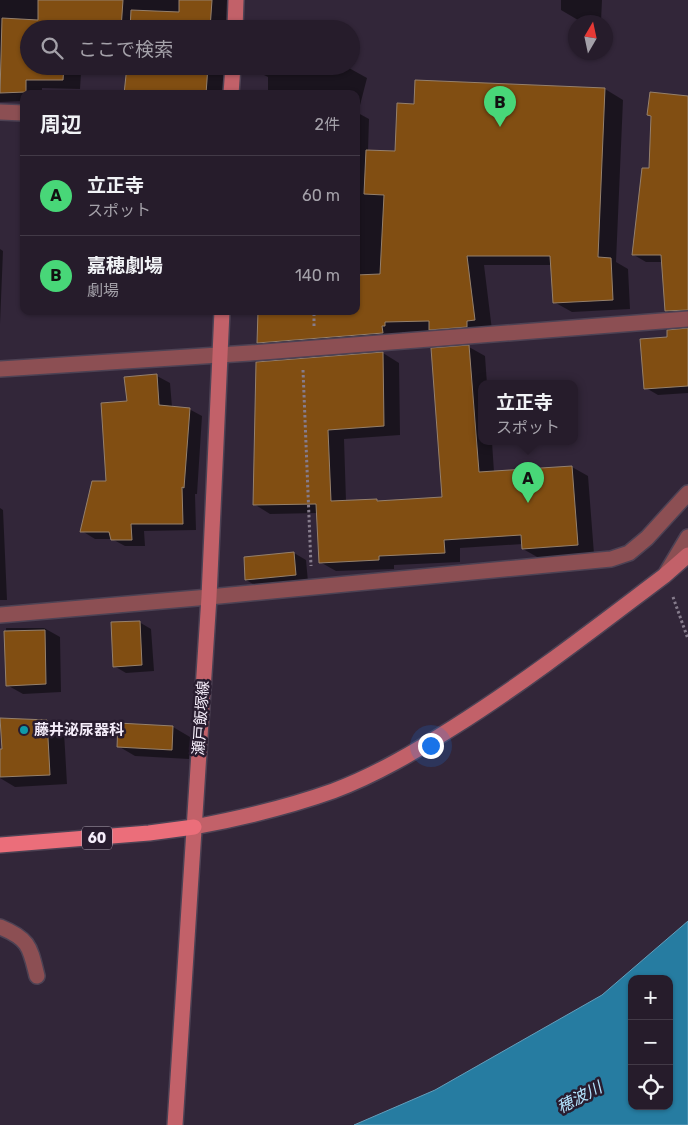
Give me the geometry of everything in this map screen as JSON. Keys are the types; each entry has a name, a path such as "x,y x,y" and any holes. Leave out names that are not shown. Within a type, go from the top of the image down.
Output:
{"main road":[{"path":"235,20 236,0"},
{"path":"232,90 233,75"},
{"name":"瀬戸飯塚線","path":"175,1125 209,597 222,315"},
{"path":"194,827 240,819 284,807 334,790 374,773 412,753 500,698 664,576 688,555"},
{"name":"60","path":"0,845 149,833 194,827"}],"street":[{"path":"0,112 20,113"},
{"path":"0,369 220,355 688,319"},
{"path":"0,615 610,559 629,553 647,538 688,493"},
{"path":"664,576 688,537"},
{"path":"0,927 20,937 29,946 37,976"}],"path":[{"path":"302,348 311,587"},
{"path":"671,592 688,639"}],"water":[{"name":"穂波川","path":"688,921 688,1125 354,1125 435,1090 602,995"}],"building":[{"path":"38,0 123,0 122,20 38,20"},
{"path":"179,0 212,0 211,20 130,20 131,10 179,12"},
{"path":"2,18 38,20 20,20 20,75 63,75 63,80 26,80 26,90 20,90 20,92 0,93"},
{"path":"126,75 207,75 206,90 124,90"},
{"path":"415,80 605,88 598,257 611,258 613,300 553,303 550,256 467,256 475,320 467,321 467,327 429,330 429,321 385,322 385,326 382,326 383,333 257,343 258,315 360,315 360,275 380,274 384,195 364,194 366,150 395,151 397,103 414,104"},
{"path":"650,92 688,96 688,310 665,311 661,255 632,255 642,168 649,168 651,116 647,115"},
{"path":"688,328 688,386 644,389 640,339 667,337 667,330"},
{"path":"469,345 479,472 572,466 578,545 522,549 521,535 444,540 445,553 379,556 379,560 319,563 316,504 253,505 256,362 383,352 384,426 328,430 331,501 377,499 377,501 442,497 431,348"},
{"path":"157,374 159,405 190,408 184,488 182,487 183,524 131,524 132,540 111,540 109,532 80,532 92,481 106,481 101,403 127,401 124,377"},
{"path":"294,552 296,575 245,580 244,557"},
{"path":"140,621 142,665 113,667 111,622"},
{"path":"45,630 46,684 6,686 4,631"},
{"path":"0,718 47,720 50,775 0,777 0,749 2,749"},
{"path":"118,723 173,726 172,750 117,747"}],"place":[{"name":"嘉穂劇場","path":"500,127"},
{"name":"立正寺","path":"528,503"},
{"name":"藤井泌尿器科","path":"24,730"}]}
